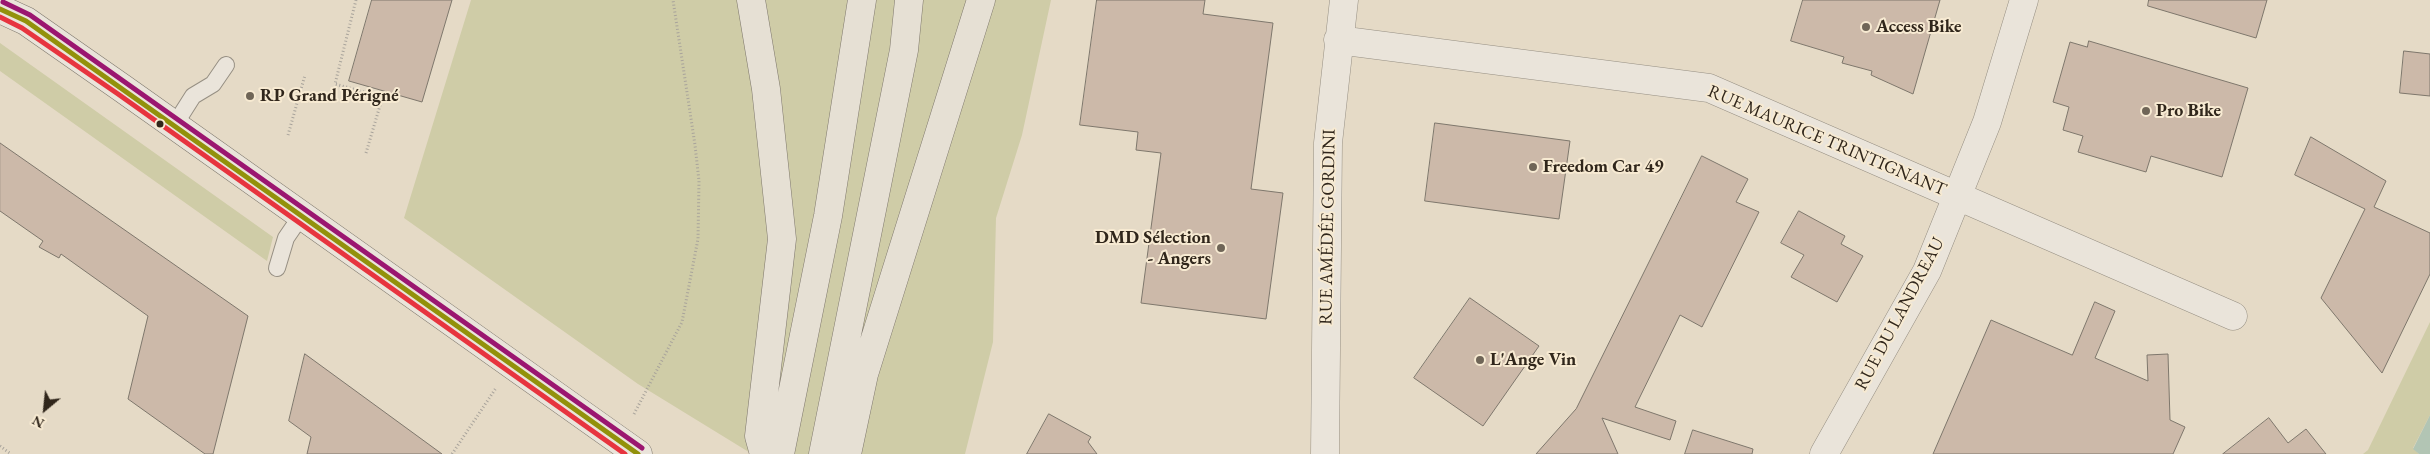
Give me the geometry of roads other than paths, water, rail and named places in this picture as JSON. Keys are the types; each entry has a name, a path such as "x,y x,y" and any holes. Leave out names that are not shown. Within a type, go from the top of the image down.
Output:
{"highway":[{"path":"752,0 766,89 782,239 758,436 764,454"},
{"path":"780,454 828,216 862,0"},
{"path":"823,454 904,50 909,0"},
{"path":"847,454 864,374 981,0"}],"street":[{"name":"RUE AMÉDÉE GORDINI","path":"1325,454 1328,143 1338,40 1344,0"},
{"name":"RUE DU LANDREAU","path":"1824,454 1927,271 1987,122 2024,0"},
{"path":"0,9 19,10 174,126 630,452"},
{"name":"RUE MAURICE TRINTIGNANT","path":"1338,40 1709,88 2233,316"}],"lane":[{"path":"174,126 193,96 212,84 226,65"},
{"path":"277,268 286,238 301,216"}],"place":[{"name":"Access Bike","path":"1866,27"},
{"name":"RP Grand Périgné","path":"250,96"},
{"name":"Pro Bike","path":"2146,111"},
{"name":"Freedom Car 49","path":"1533,167"},
{"name":"DMD Sélection - Angers","path":"1221,248"},
{"name":"L'Ange Vin","path":"1480,360"}]}
